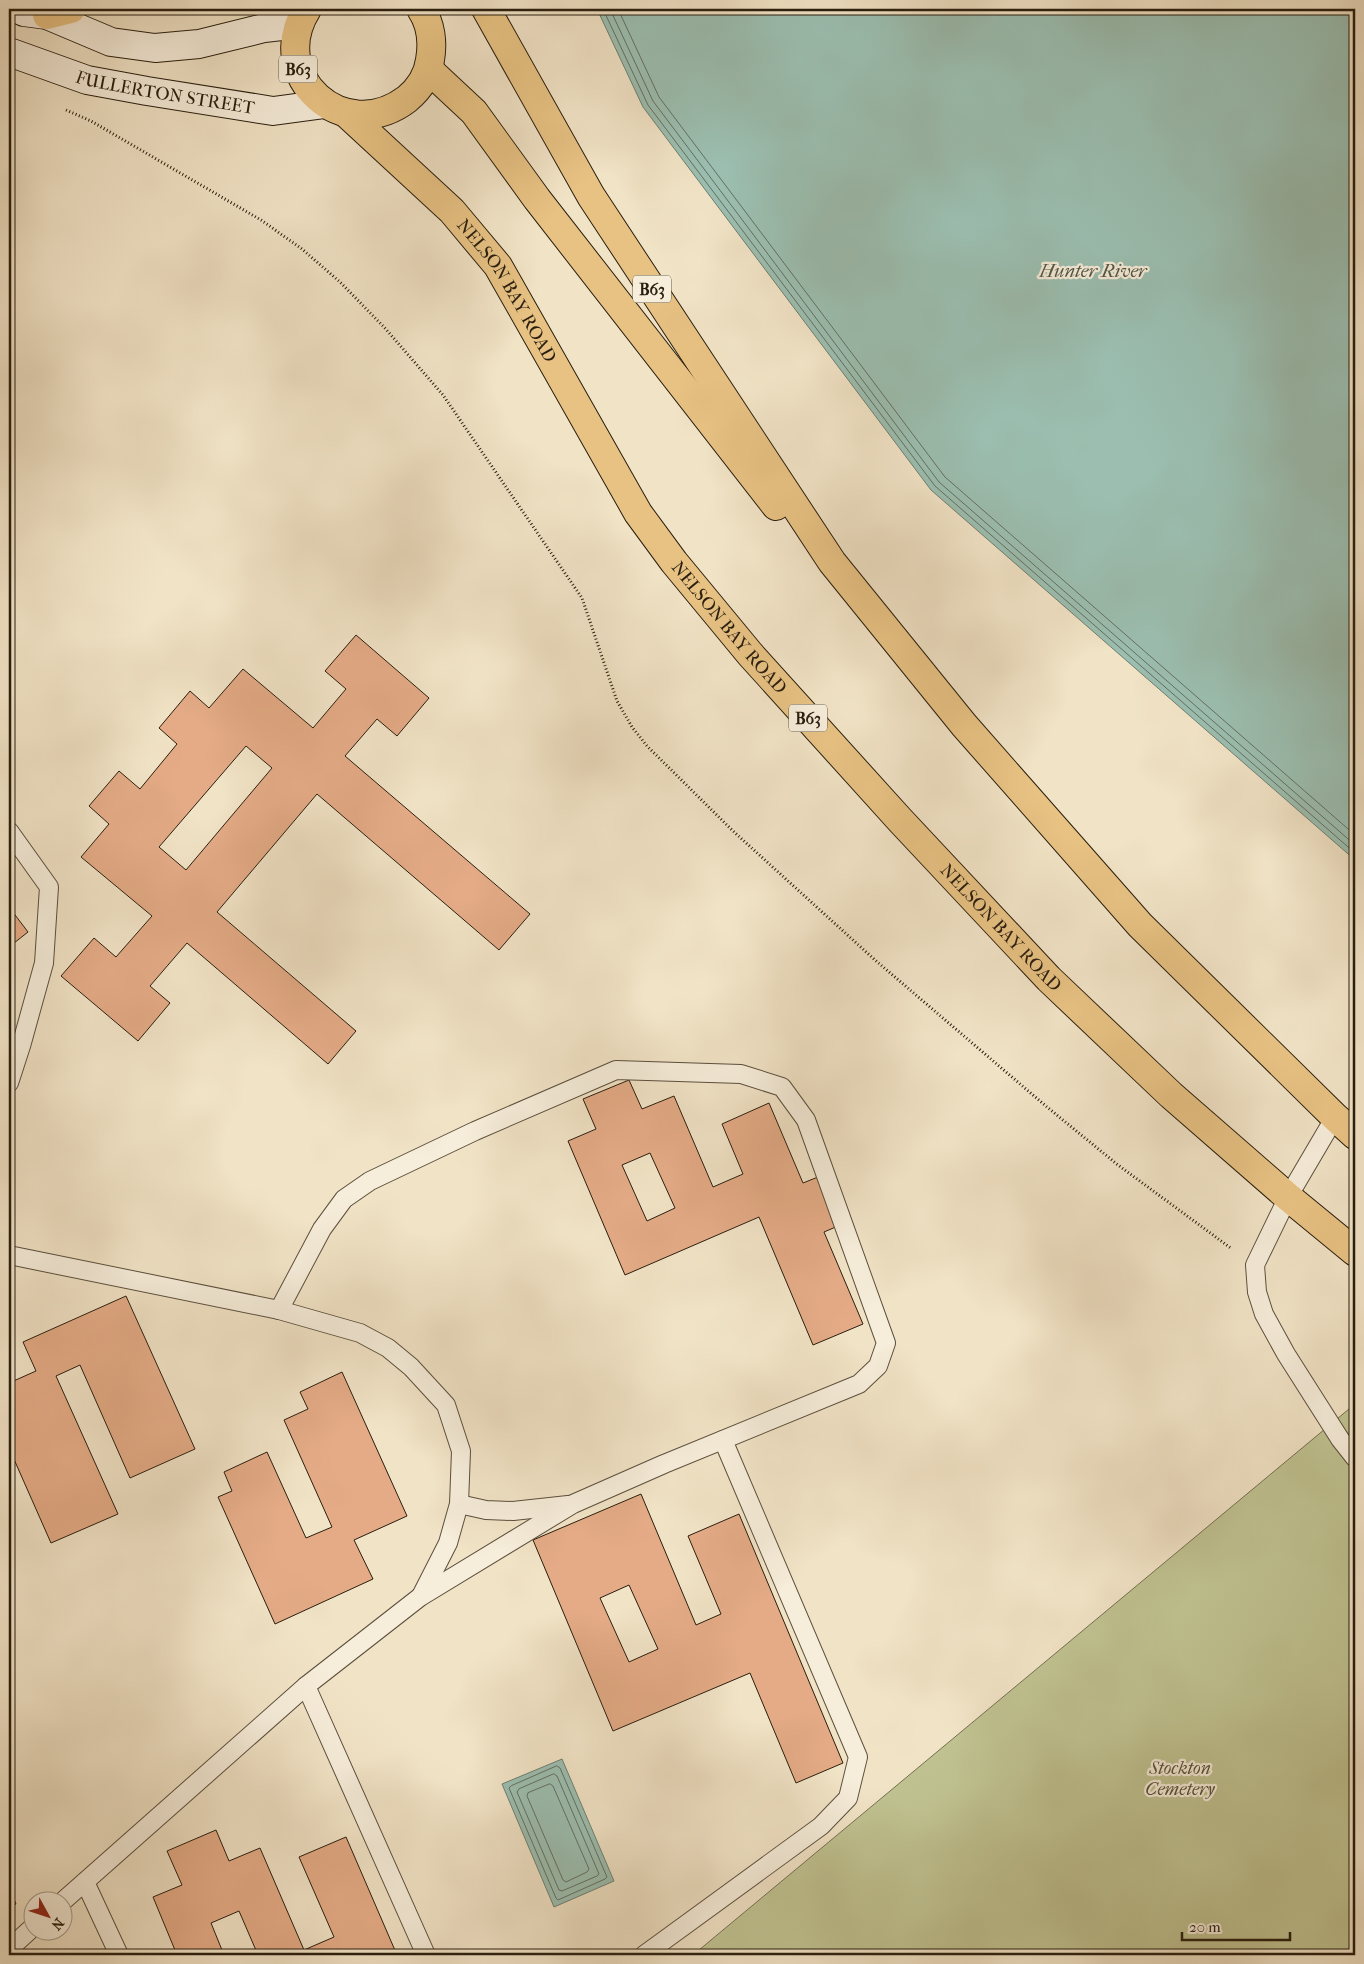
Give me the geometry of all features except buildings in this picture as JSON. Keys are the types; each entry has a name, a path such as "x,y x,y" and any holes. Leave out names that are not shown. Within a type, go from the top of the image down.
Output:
{"main road":[{"path":"18,9 24,12 59,12 111,42 154,48 199,44 264,28 301,16"},
{"path":"336,109 372,115 396,107 416,92 428,70 432,50 430,29 421,9"},
{"name":"B63","path":"486,9 591,196 832,562 964,725 1140,925 1355,1135"},
{"name":"B63","path":"301,16 294,46 298,69 308,89 336,109"},
{"name":"FULLERTON STREET","path":"9,52 87,80 147,91 273,111 336,109"},
{"path":"428,70 474,112 537,199 772,502 832,562"},
{"name":"NELSON BAY ROAD","path":"336,109 452,211 498,266 638,513 674,562 750,654 906,827 1049,980 1171,1095 1288,1197 1355,1252"}],"lane":[{"path":"9,831 49,887 44,963 9,1083"},
{"path":"72,1894 306,1686 420,1597 573,1504 664,1464 859,1384 878,1366 886,1343 806,1120 782,1087 741,1074 616,1070 474,1131 370,1181 344,1199 322,1229 279,1310"},
{"path":"1335,1117 1288,1197 1255,1265 1257,1292 1264,1314 1286,1354 1340,1439 1355,1458"},
{"path":"9,1255 279,1310 360,1333 388,1348 411,1366 446,1405 461,1450 459,1504 448,1543 420,1597"},
{"path":"644,1955 821,1826 848,1798 858,1757 723,1440"},
{"path":"459,1504 486,1510 513,1511 573,1504"},
{"path":"306,1686 426,1955"},
{"path":"86,1882 118,1955"},
{"path":"9,1948 22,1937"}],"path":[{"path":"64,109 100,126 261,220 302,249 340,282 384,328 443,395 582,598 617,701 632,728 647,746 733,830 875,960 1047,1107 1118,1165 1255,1265"}],"green space":[{"name":"Stockton Cemetery","path":"1349,1409 1355,1413 1355,1955 693,1955"}],"water":[{"name":"Hunter River","path":"597,9 1355,9 1355,860 931,490 643,107"},
{"path":"562,1759 614,1881 554,1907 502,1784"}]}
